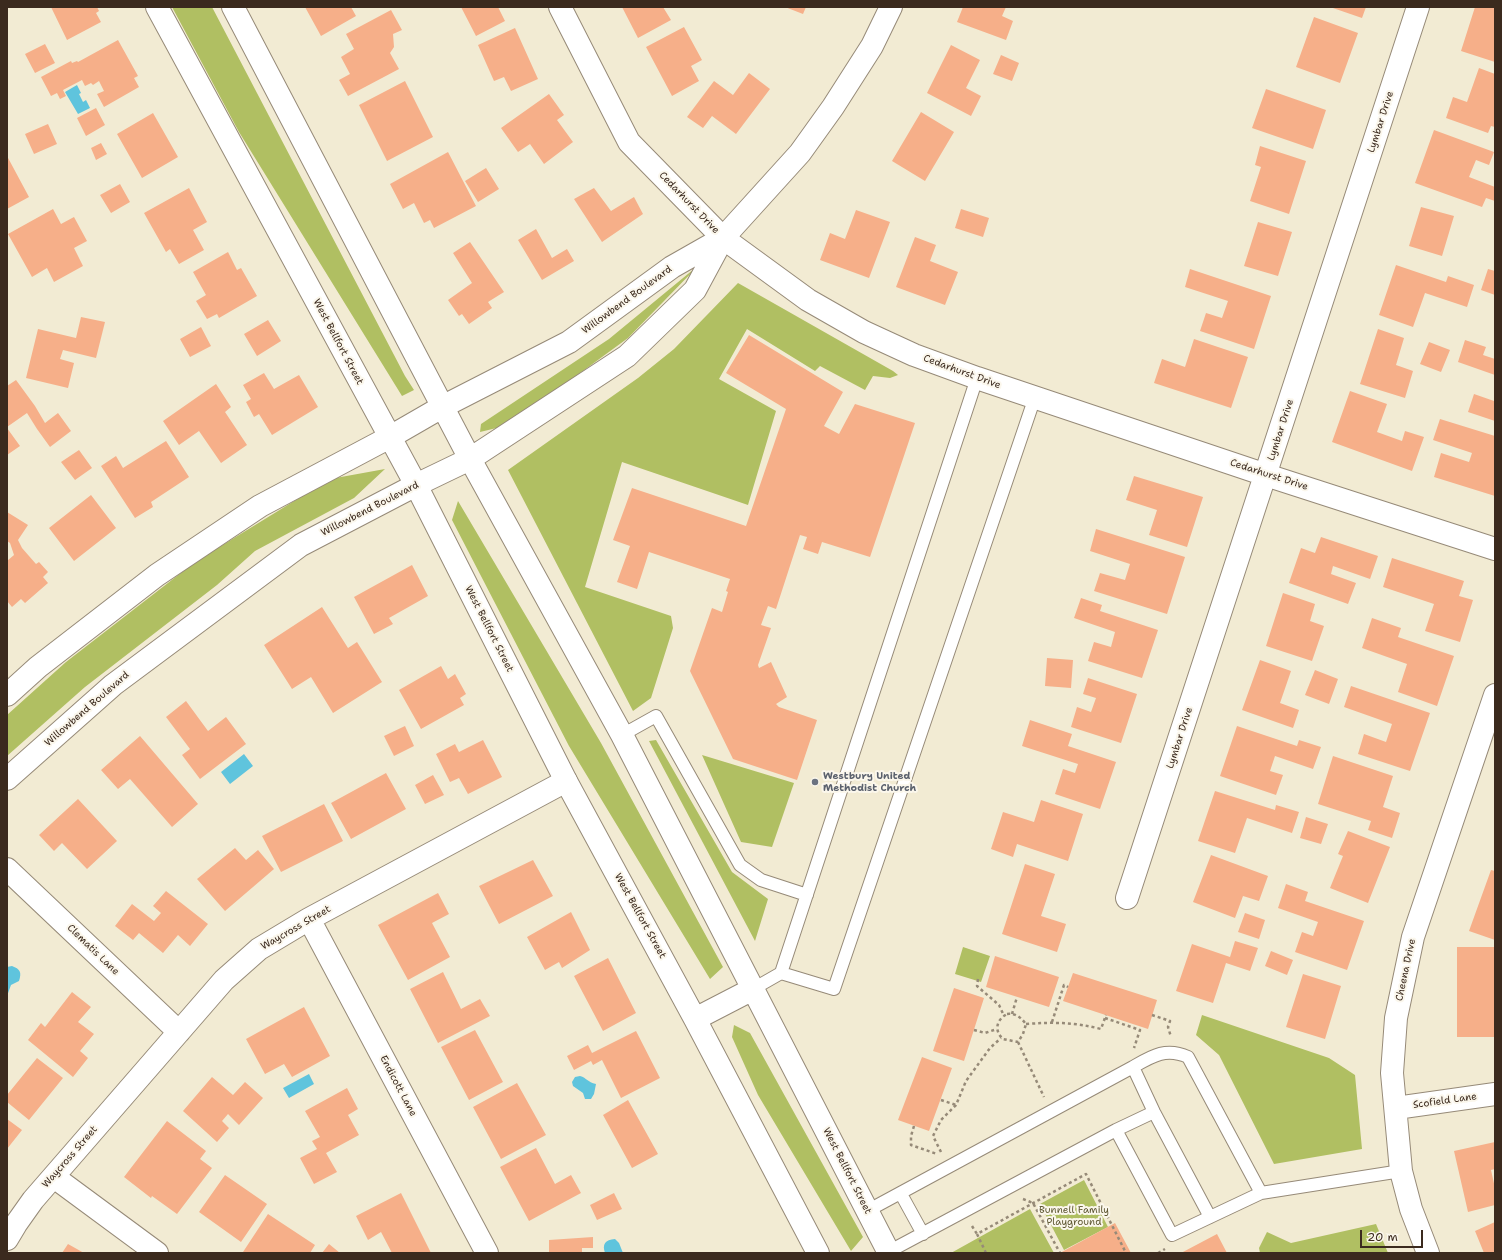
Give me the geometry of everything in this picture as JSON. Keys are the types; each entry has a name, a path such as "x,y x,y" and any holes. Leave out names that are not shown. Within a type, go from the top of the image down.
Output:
{"main road":[{"name":"West Bellfort Street","path":"157,7 416,485 566,781 695,1019 818,1253"},
{"name":"West Bellfort Street","path":"233,7 442,407 622,735 888,1253"},
{"name":"Cedarhurst Drive","path":"560,7 629,142 723,238 808,300 864,332 914,355 977,378 1266,475 1495,549"},
{"name":"Willowbend Boulevard","path":"7,779 113,685 301,545 416,485 470,459 627,356 695,290 723,238 795,159 808,142 833,107 872,46 891,7"},
{"name":"Lymbar Drive","path":"1127,898 1418,7"},
{"name":"Willowbend Boulevard","path":"7,695 38,667 163,571 260,506 390,437 442,407 569,342 672,267 723,238"},
{"name":"Cheena Drive","path":"1428,1253 1411,1210 1401,1171 1392,1073 1396,1018 1413,937 1495,695"},
{"name":"Waycross Street","path":"7,1239 33,1200 224,980 259,949 309,919 566,781"},
{"name":"Clematis Lane","path":"7,869 179,1032"},
{"name":"Endicott Lane","path":"309,919 487,1253"},
{"path":"695,1019 753,989"},
{"name":"Scofield Lane","path":"1396,1108 1495,1094"},
{"path":"54,1177 157,1253"}],"lane":[{"path":"753,989 781,973 977,378"},
{"path":"781,973 834,989 1035,397"},
{"path":"622,735 656,716 740,865 761,880 807,895"},
{"path":"867,1211 901,1194 1150,1057 1165,1052 1176,1052 1188,1057 1261,1193"},
{"path":"1130,1069 1210,1217"},
{"path":"888,1253 1116,1130 1154,1112"},
{"path":"1116,1130 1172,1235 1261,1193 1401,1171"},
{"path":"901,1194 923,1234"}],"path":[{"path":"978,979 977,986 998,1005 1004,1016"},
{"path":"1052,1022 1064,986 1068,987"},
{"path":"1012,1014 1017,997"},
{"path":"1018,1042 1007,1041 1001,1038 997,1029 998,1023 1004,1016 1012,1014 1020,1017 1026,1024"},
{"path":"1152,1015 1170,1021 1168,1027 1176,1052"},
{"path":"1026,1024 1052,1022 1078,1024 1101,1029 1105,1017 1140,1030 1130,1069"},
{"path":"1018,1042 1023,1034 1026,1024"},
{"path":"974,1030 985,1033 997,1029"},
{"path":"914,1126 911,1136 911,1145 943,1156 933,1136 941,1120 956,1105 966,1081 990,1048 1001,1038"},
{"path":"1018,1042 1051,1112"},
{"path":"941,1100 956,1105"},
{"path":"986,1253 977,1234 1086,1174 1126,1253"},
{"path":"1028,1201 1033,1203 1060,1253"}],"green space":[{"path":"172,7 212,7 405,376 414,390 402,396 239,132"},
{"path":"700,264 628,338 509,425 480,432 481,424 609,339"},
{"path":"738,283 898,375 890,378 873,376 865,390 820,366 815,371 747,329 719,379 776,411 748,505 622,462 585,587 671,616 673,628 651,698 633,711 508,470 638,378 674,349"},
{"path":"385,469 354,498 255,551 217,585 85,687 7,756 7,715 66,662 195,562 330,479"},
{"path":"458,501 601,743 723,967 710,979 569,746 452,520"},
{"path":"656,740 732,872 768,899 755,941 649,741"},
{"path":"702,755 794,783 772,847 741,842"},
{"path":"963,947 990,956 981,982 955,974"},
{"path":"1202,1015 1329,1058 1355,1075 1362,1149 1274,1164 1219,1055 1196,1035"},
{"path":"734,1025 750,1033 863,1237 851,1251 758,1095 732,1037"},
{"name":"Bunnell Family Playground","path":"1084,1180 1108,1227 1064,1250 1040,1204"},
{"path":"1030,1209 1054,1253 951,1253"},
{"path":"1376,1224 1388,1253 1260,1253 1259,1248 1267,1232 1291,1243"}],"water":[{"path":"77,85 83,102 86,100 90,108 78,114 65,92"},
{"path":"244,754 253,766 230,784 221,772"},
{"path":"12,966 20,971 20,978 19,981 11,985 7,996 7,967"},
{"path":"309,1074 314,1084 289,1098 283,1088"},
{"path":"580,1076 596,1084 594,1094 591,1099 585,1099 583,1093 573,1086 572,1082 575,1077"},
{"path":"615,1239 619,1243 623,1253 605,1253 605,1243 609,1240"}],"building":[{"path":"51,7 97,7 99,11 96,13 101,22 67,40"},
{"path":"305,7 351,7 356,16 321,36"},
{"path":"461,7 498,7 505,21 476,36"},
{"path":"622,7 663,7 671,20 638,38"},
{"path":"785,7 806,7 803,14"},
{"path":"963,7 1006,7 1002,16 1013,21 1006,40 957,22"},
{"path":"1330,7 1366,7 1362,18"},
{"path":"1475,7 1495,7 1495,62 1461,51"},
{"path":"391,10 402,30 393,34 394,47 390,53 399,69 348,96 339,80 350,74 341,57 354,49 346,34"},
{"path":"1314,17 1358,33 1340,83 1296,67"},
{"path":"684,27 702,60 691,66 699,81 672,96 646,47"},
{"path":"515,28 538,79 511,91 504,77 494,81 478,45"},
{"path":"118,40 138,76 134,78 139,87 104,107 97,94 104,91 99,81 93,85 91,83 85,86 82,80 63,90 66,96 60,99 57,93 51,96 41,77 71,61 72,63 78,62"},
{"path":"45,44 55,63 35,73 25,54"},
{"path":"951,45 980,60 966,88 981,96 971,116 927,93"},
{"path":"1001,55 1019,63 1012,81 993,74"},
{"path":"1479,68 1495,74 1495,127 1491,126 1488,133 1446,118 1453,97 1467,102"},
{"path":"749,73 770,89 736,134 712,116 703,128 687,117 714,81 733,95"},
{"path":"405,81 433,137 387,161 359,105"},
{"path":"1266,89 1326,110 1313,149 1252,128"},
{"path":"549,94 564,115 557,120 573,142 544,164 530,144 518,152 501,128"},
{"path":"96,108 105,125 86,136 77,118"},
{"path":"921,112 954,132 925,181 892,161"},
{"path":"153,113 178,157 142,178 117,134"},
{"path":"48,124 57,144 34,154 25,134"},
{"path":"1434,130 1494,152 1489,165 1476,160 1469,177 1495,187 1495,201 1486,198 1482,207 1415,183"},
{"path":"101,143 107,154 96,160 91,148"},
{"path":"1260,146 1306,161 1289,214 1250,201 1261,167 1255,165"},
{"path":"448,152 476,206 434,228 430,220 424,223 414,203 403,209 390,184"},
{"path":"7,156 29,197 7,209"},
{"path":"486,168 499,189 478,202 465,181"},
{"path":"120,184 130,202 111,213 100,195"},
{"path":"189,188 207,222 193,230 204,250 179,264 170,249 166,252 144,213"},
{"path":"594,188 611,211 634,197 643,214 602,242 574,199"},
{"path":"1421,207 1454,216 1442,256 1409,246"},
{"path":"53,209 61,224 74,217 87,241 74,248 83,266 54,282 47,268 32,277 8,234"},
{"path":"961,209 989,218 983,237 955,228"},
{"path":"856,210 890,222 869,278 820,260 830,233 845,239"},
{"path":"1258,222 1292,232 1278,276 1244,266"},
{"path":"536,229 552,258 567,249 574,261 542,280 518,240"},
{"path":"915,237 936,245 930,261 958,272 945,305 896,287"},
{"path":"470,242 504,292 488,302 492,308 469,324 462,314 459,316 448,300 472,283 453,253"},
{"path":"228,252 237,270 241,268 257,296 219,318 217,314 207,319 196,301 206,295 193,272"},
{"path":"1396,265 1446,282 1448,276 1474,285 1467,307 1425,293 1413,327 1379,315"},
{"path":"1190,269 1271,296 1254,349 1200,331 1206,313 1222,318 1228,301 1185,287"},
{"path":"1488,269 1495,271 1495,295 1481,290"},
{"path":"81,317 105,322 96,358 63,350 60,359 74,363 68,388 26,378 38,329 76,338"},
{"path":"268,320 281,341 257,356 244,334"},
{"path":"201,327 211,346 190,357 180,339"},
{"path":"1378,329 1404,338 1396,365 1413,371 1405,398 1360,384"},
{"path":"749,335 843,392 824,426 839,434 855,404 915,423 870,557 822,542 818,554 803,549 807,537 800,535 776,609 768,606 761,625 771,628 758,665 759,668 771,662 787,697 776,704 779,707 817,720 797,780 733,759 690,671 712,608 722,612 730,579 649,552 637,589 617,582 630,546 613,540 632,488 746,526 786,409 726,373"},
{"path":"1194,339 1248,357 1231,408 1154,383 1162,359 1185,367"},
{"path":"1465,340 1486,347 1483,355 1495,359 1495,375 1458,362"},
{"path":"1429,342 1450,350 1441,372 1420,364"},
{"path":"264,373 274,389 299,375 318,407 272,435 259,414 254,417 246,402 251,399 243,385"},
{"path":"16,380 35,406 45,423 58,413 71,431 50,447 27,413 7,427 7,386"},
{"path":"216,384 231,407 225,412 247,445 221,463 199,431 179,445 163,421"},
{"path":"1350,391 1387,404 1377,432 1402,441 1405,431 1424,437 1412,471 1332,442"},
{"path":"1474,394 1494,401 1495,398 1495,421 1468,412"},
{"path":"1440,419 1495,436 1495,496 1434,477 1441,453 1469,462 1472,453 1433,440"},
{"path":"7,428 20,446 7,455"},
{"path":"166,441 189,477 151,502 153,507 135,518 101,466 116,456 123,468"},
{"path":"79,450 92,468 75,480 61,462"},
{"path":"1134,476 1203,497 1187,547 1149,535 1157,510 1126,500"},
{"path":"91,495 116,528 74,561 49,528"},
{"path":"7,512 28,525 18,540 22,548 36,564 39,562 48,572 43,577 48,583 25,603 21,599 12,607 7,601 7,561 14,555 10,543 7,541"},
{"path":"1096,529 1185,557 1167,614 1094,591 1100,573 1125,580 1130,564 1090,551"},
{"path":"1321,537 1378,556 1370,579 1333,566 1331,574 1356,583 1348,604 1289,583 1301,548 1315,553"},
{"path":"1392,558 1464,581 1459,596 1473,600 1460,642 1425,631 1434,604 1383,587"},
{"path":"412,565 428,596 389,618 393,624 374,634 354,597"},
{"path":"1283,593 1315,604 1310,621 1324,626 1312,661 1266,646"},
{"path":"1081,598 1102,605 1100,611 1158,630 1142,678 1088,661 1094,642 1111,647 1115,632 1074,618"},
{"path":"322,607 348,648 357,642 382,682 333,713 311,677 292,689 264,645"},
{"path":"1372,618 1401,628 1398,637 1454,656 1437,706 1398,692 1407,664 1362,648"},
{"path":"1047,658 1073,660 1071,688 1045,686"},
{"path":"1260,660 1291,671 1280,703 1299,710 1293,728 1242,710"},
{"path":"441,666 448,679 455,674 466,694 460,698 464,705 421,729 399,690"},
{"path":"1315,670 1338,679 1329,704 1305,695"},
{"path":"1088,678 1137,694 1121,743 1071,727 1077,707 1091,712 1096,698 1083,694"},
{"path":"1351,686 1430,713 1410,771 1358,754 1364,734 1386,742 1392,724 1344,707"},
{"path":"186,701 208,731 226,717 246,744 200,779 182,755 190,749 166,717"},
{"path":"1030,720 1072,734 1068,746 1116,762 1100,809 1055,794 1063,769 1075,773 1078,764 1022,746"},
{"path":"405,726 414,746 394,756 384,736"},
{"path":"1237,726 1297,746 1299,740 1321,747 1313,769 1275,756 1270,771 1283,775 1276,795 1220,776"},
{"path":"140,736 198,804 172,827 130,779 118,789 101,770"},
{"path":"483,740 502,777 468,794 459,778 450,782 436,754 455,744 459,752"},
{"path":"1333,756 1393,776 1383,807 1400,813 1392,838 1368,830 1371,821 1318,804"},
{"path":"386,773 406,809 351,839 331,803"},
{"path":"433,775 444,795 425,804 415,785"},
{"path":"1215,791 1275,810 1276,805 1299,812 1292,833 1247,818 1235,853 1198,841"},
{"path":"78,799 117,841 87,869 62,843 54,851 39,835"},
{"path":"1041,800 1083,814 1068,861 1017,844 1013,857 991,849 1003,812 1034,822"},
{"path":"324,804 343,841 281,872 262,836"},
{"path":"1306,817 1328,824 1321,844 1300,838"},
{"path":"1348,831 1390,847 1368,903 1330,888 1343,856 1338,854"},
{"path":"235,848 246,860 258,850 274,869 225,911 197,879"},
{"path":"1211,855 1268,876 1259,901 1243,896 1235,918 1193,902"},
{"path":"533,860 553,896 499,924 479,886"},
{"path":"1025,864 1055,874 1041,916 1066,924 1057,952 1002,934"},
{"path":"1491,870 1495,871 1495,940 1469,931"},
{"path":"1286,884 1308,892 1305,901 1364,921 1347,970 1295,952 1302,932 1313,936 1318,922 1278,908"},
{"path":"166,891 208,924 190,946 178,935 163,953 139,933 133,940 115,926 132,904 154,921 161,913 153,906"},
{"path":"438,893 449,914 432,923 450,957 408,980 378,925"},
{"path":"571,912 590,950 562,968 559,962 545,970 527,937"},
{"path":"1245,913 1265,920 1259,939 1238,932"},
{"path":"1235,941 1258,948 1250,971 1226,963 1213,1003 1176,991 1192,944 1230,957"},
{"path":"1457,947 1495,947 1495,1037 1457,1037"},
{"path":"1271,951 1293,960 1287,975 1265,966"},
{"path":"995,956 1059,977 1049,1007 986,987"},
{"path":"608,958 636,1013 603,1031 574,976"},
{"path":"443,972 461,1009 480,999 490,1016 438,1043 410,989"},
{"path":"1073,973 1157,1000 1148,1029 1063,1001"},
{"path":"1303,974 1341,986 1325,1039 1286,1027"},
{"path":"954,988 984,998 964,1061 933,1051"},
{"path":"72,992 91,1007 78,1022 94,1034 80,1051 88,1058 73,1077 28,1040 41,1023 45,1027"},
{"path":"304,1007 330,1056 292,1077 284,1064 265,1074 246,1039"},
{"path":"475,1030 503,1082 469,1100 441,1047"},
{"path":"636,1031 660,1078 621,1098 602,1060 593,1065 591,1061 574,1070 567,1056 588,1045 592,1053"},
{"path":"922,1057 952,1068 929,1131 898,1120"},
{"path":"37,1058 63,1078 29,1120 7,1102 7,1095"},
{"path":"212,1077 233,1095 245,1082 263,1098 239,1125 228,1114 222,1121 229,1128 217,1142 183,1111"},
{"path":"517,1083 546,1135 501,1159 473,1107"},
{"path":"347,1088 358,1109 348,1115 359,1135 326,1153 337,1172 314,1184 300,1158 317,1149 312,1141 320,1137 305,1111"},
{"path":"628,1100 658,1154 632,1168 603,1115"},
{"path":"7,1119 22,1130 7,1149"},
{"path":"167,1121 206,1151 200,1159 212,1168 177,1214 152,1196 151,1198 124,1177"},
{"path":"1495,1142 1495,1169 1491,1170 1495,1188 1495,1205 1468,1212 1454,1151"},
{"path":"536,1148 555,1184 571,1175 581,1193 529,1221 500,1167"},
{"path":"225,1175 267,1204 241,1242 199,1212"},
{"path":"401,1193 431,1253 392,1253 381,1232 368,1240 356,1216"},
{"path":"614,1193 622,1209 597,1220 590,1205"},
{"path":"268,1214 315,1245 310,1253 243,1252"},
{"path":"1495,1222 1495,1253 1484,1253 1475,1231"},
{"path":"1115,1223 1131,1253 1060,1253"},
{"path":"1217,1234 1227,1253 1181,1253"},
{"path":"593,1237 593,1248 582,1248 582,1253 549,1253 549,1240"},
{"path":"68,1244 84,1253 62,1253"},
{"path":"329,1244 340,1253 322,1253"}],"place":[{"name":"Westbury United Methodist Church","path":"815,782"}]}
